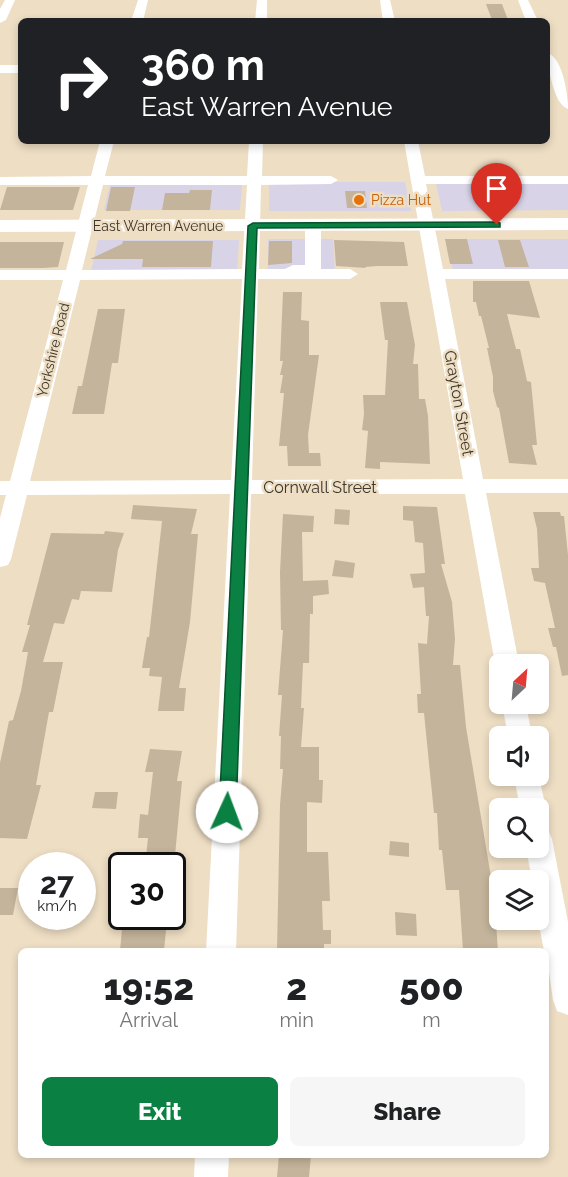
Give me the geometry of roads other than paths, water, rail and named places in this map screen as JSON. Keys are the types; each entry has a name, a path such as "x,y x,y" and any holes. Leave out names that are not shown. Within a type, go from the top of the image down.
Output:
{"main road":[{"name":"East Warren Avenue","path":"0,226 568,224"}],"street":[{"path":"0,20 10,0"},
{"path":"138,18 143,0"},
{"path":"261,18 262,0"},
{"path":"385,0 388,18"},
{"path":"523,0 531,18"},
{"path":"550,64 568,68"},
{"path":"550,66 568,105"},
{"path":"0,69 18,69"},
{"name":"Yorkshire Road","path":"0,559 9,488 72,276 106,144"},
{"path":"221,948 256,144"},
{"name":"Grayton Street","path":"412,144 505,654"},
{"path":"0,181 331,180"},
{"path":"418,180 568,180"},
{"path":"251,273 314,270 313,225"},
{"path":"0,275 350,274"},
{"path":"435,274 568,274"},
{"name":"Cornwall Street","path":"9,488 568,486"},
{"path":"542,858 568,1000"},
{"path":"211,1177 212,1158"}],"place":[{"name":"Pizza Hut","path":"359,200"}]}
